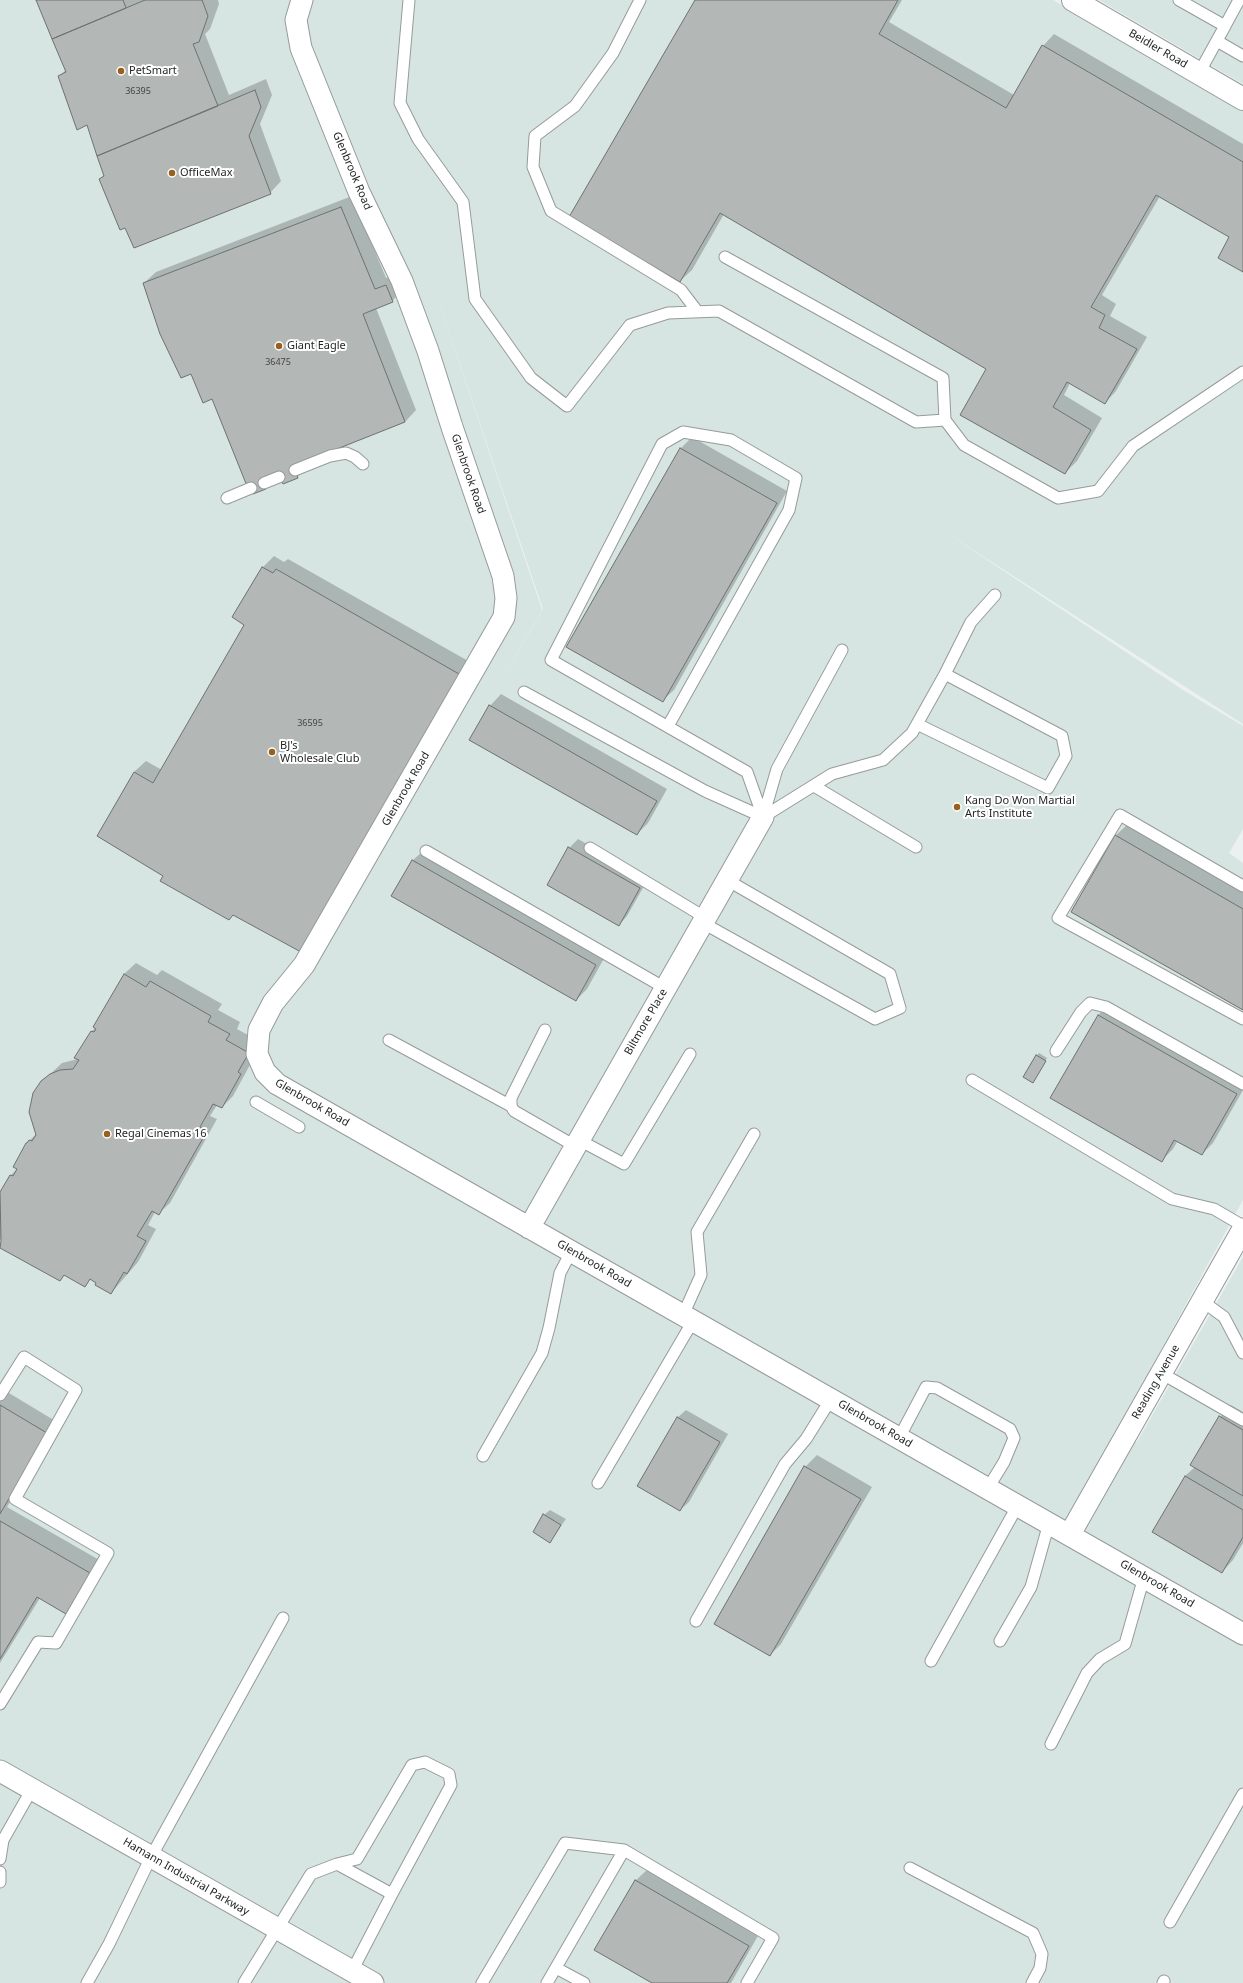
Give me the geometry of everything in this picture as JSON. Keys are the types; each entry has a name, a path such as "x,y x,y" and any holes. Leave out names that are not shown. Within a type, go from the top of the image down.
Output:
{"street":[{"name":"Glenbrook Road","path":"302,0 296,20 301,48 359,192 402,281 428,351 452,427 503,576 506,598 504,617 308,958 273,1003 259,1030 257,1054 265,1072 277,1084 1070,1534 1243,1634"},
{"name":"Beidler Road","path":"1078,1 1243,99"},
{"name":"Biltmore Place","path":"529,1228 763,817"},
{"name":"Reading Avenue","path":"1070,1534 1202,1301 1241,1237"},
{"name":"Hamann Industrial Parkway","path":"0,1771 373,1983"}],"lane":[{"path":"409,0 400,102 418,139 463,202 475,299 531,378 567,406 630,325 668,313 719,310 916,422 945,420"},
{"path":"640,0 613,53 575,106 535,136 533,166 551,211 681,290 697,311"},
{"path":"1179,0 1225,26"},
{"path":"1199,73 1239,0"},
{"path":"1217,41 1243,56"},
{"path":"725,257 943,378 945,420 964,445 1058,498 1098,491 1133,446 1243,372"},
{"path":"668,726 789,510 796,478 731,440 683,432 662,444 551,660 747,772 763,817"},
{"path":"295,470 330,456 346,453 355,457 363,464"},
{"path":"264,483 279,477"},
{"path":"227,498 251,488"},
{"path":"763,817 832,774 883,760 912,733 945,674 971,622 995,595"},
{"path":"763,817 777,769 842,650"},
{"path":"917,724 1048,788 1066,756 1062,736 945,674"},
{"path":"524,692 705,791 763,817"},
{"path":"814,786 916,847"},
{"path":"1243,886 1120,815 1058,918 1243,1019"},
{"path":"590,848 704,920 875,1019 900,1008 890,974 727,880"},
{"path":"426,851 665,988"},
{"path":"1056,1051 1081,1012 1090,1003 1106,1007 1243,1084"},
{"path":"511,1106 511,1098 545,1030"},
{"path":"389,1040 511,1106 514,1111 577,1143 624,1164 690,1054"},
{"path":"972,1080 1172,1198 1214,1209 1241,1237"},
{"path":"256,1102 299,1127"},
{"path":"598,1483 688,1318 701,1274 697,1232 754,1134"},
{"path":"483,1456 542,1353 551,1320 560,1273 571,1252"},
{"path":"1202,1301 1224,1317 1243,1353"},
{"path":"0,1395 1,1396 24,1357 76,1390 15,1499 108,1552 56,1643 38,1642 0,1704"},
{"path":"1161,1373 1243,1420"},
{"path":"899,1438 926,1387 937,1388 1010,1429 1014,1438 1004,1462 988,1488"},
{"path":"696,1621 785,1464 806,1439 830,1399"},
{"path":"931,1661 1018,1505"},
{"path":"1000,1641 1031,1587 1049,1523"},
{"path":"1051,1744 1088,1673 1100,1659 1124,1644 1144,1577"},
{"path":"87,1983 109,1944 151,1857 283,1618"},
{"path":"244,1983 276,1928 311,1874 337,1864 357,1860 412,1765 425,1762 449,1774 451,1786 352,1971"},
{"path":"0,1859 3,1840 32,1789"},
{"path":"1170,1922 1243,1794"},
{"path":"482,1983 565,1843 624,1850 773,1938 747,1983"},
{"path":"547,1983 624,1850"},
{"path":"337,1864 392,1894"},
{"path":"910,1868 1033,1932 1042,1954 1040,1968 1032,1983"},
{"path":"0,1872 0,1882"},
{"path":"556,1968 584,1983"}],"shaded area":[{"path":"0,0 1053,0 1243,110 1243,724 939,528 1186,692 1243,726 1243,829 1229,853 1243,863 1243,1200 1117,1430 1137,1442 1243,1257 1243,1983 0,1983","holes":["423,256 543,609 448,774 542,610"]},
{"path":"1099,0 1243,0 1243,84"}],"building":[{"path":"36,0 123,0 126,8 52,39"},
{"path":"145,0 202,0 208,16 199,42 193,44 218,106 97,156 87,125 77,130 58,76 66,72 52,39"},
{"path":"695,0 898,0 879,34 1006,108 1042,45 1243,162 1243,272 1218,258 1229,237 1156,195 1091,307 1105,315 1099,328 1137,349 1105,404 1067,382 1053,407 1091,430 1065,474 960,415 986,369 720,213 680,282 569,217"},
{"path":"255,90 261,107 249,136 271,194 134,248 125,228 120,230 99,179 104,176 97,156"},
{"path":"341,207 375,289 386,285 393,302 363,314 405,422 294,466 298,478 283,484 278,473 264,483 266,489 253,494 250,484 247,486 212,399 203,403 191,374 181,378 160,334 143,283"},
{"path":"680,448 777,503 663,702 566,647"},
{"path":"262,567 273,573 276,569 459,674 301,952 233,915 229,920 160,881 163,876 97,836 134,772 153,783 244,625 232,617"},
{"path":"489,705 657,801 637,835 469,740"},
{"path":"1115,835 1243,909 1243,1010 1071,912"},
{"path":"568,847 640,888 619,926 547,885"},
{"path":"412,860 596,965 576,1001 391,896"},
{"path":"124,974 146,987 150,981 211,1016 208,1022 230,1034 226,1040 249,1053 238,1072 241,1074 222,1108 213,1104 200,1127 207,1131 159,1215 152,1211 137,1236 146,1241 127,1274 124,1272 111,1294 95,1285 96,1283 90,1279 85,1287 64,1275 60,1281 0,1248 0,1192 10,1175 13,1176 17,1169 13,1167 26,1143 29,1140 32,1141 36,1135 29,1112 33,1093 41,1081 50,1074 60,1070 73,1069 79,1060 74,1058 91,1031 94,1032 96,1029 93,1027"},
{"path":"1098,1015 1237,1094 1202,1155 1174,1140 1162,1162 1050,1098"},
{"path":"1036,1055 1046,1061 1033,1083 1023,1077"},
{"path":"0,1405 47,1433 0,1514"},
{"path":"1219,1416 1243,1430 1243,1496 1190,1465"},
{"path":"677,1417 720,1442 680,1511 637,1486"},
{"path":"804,1466 861,1499 770,1656 714,1624"},
{"path":"1185,1476 1243,1510 1243,1537 1222,1573 1152,1532"},
{"path":"543,1514 561,1525 550,1543 533,1532"},
{"path":"0,1521 90,1573 66,1614 37,1597 0,1659"},
{"path":"635,1880 749,1946 727,1983 652,1983 594,1950"}],"place":[{"name":"PetSmart","path":"121,71"},
{"name":"OfficeMax","path":"172,173"},
{"name":"Giant Eagle","path":"279,346"},
{"name":"BJ's Wholesale Club","path":"272,752"},
{"name":"Kang Do Won Martial Arts Institute","path":"957,807"},
{"name":"Regal Cinemas 16","path":"107,1134"}]}
